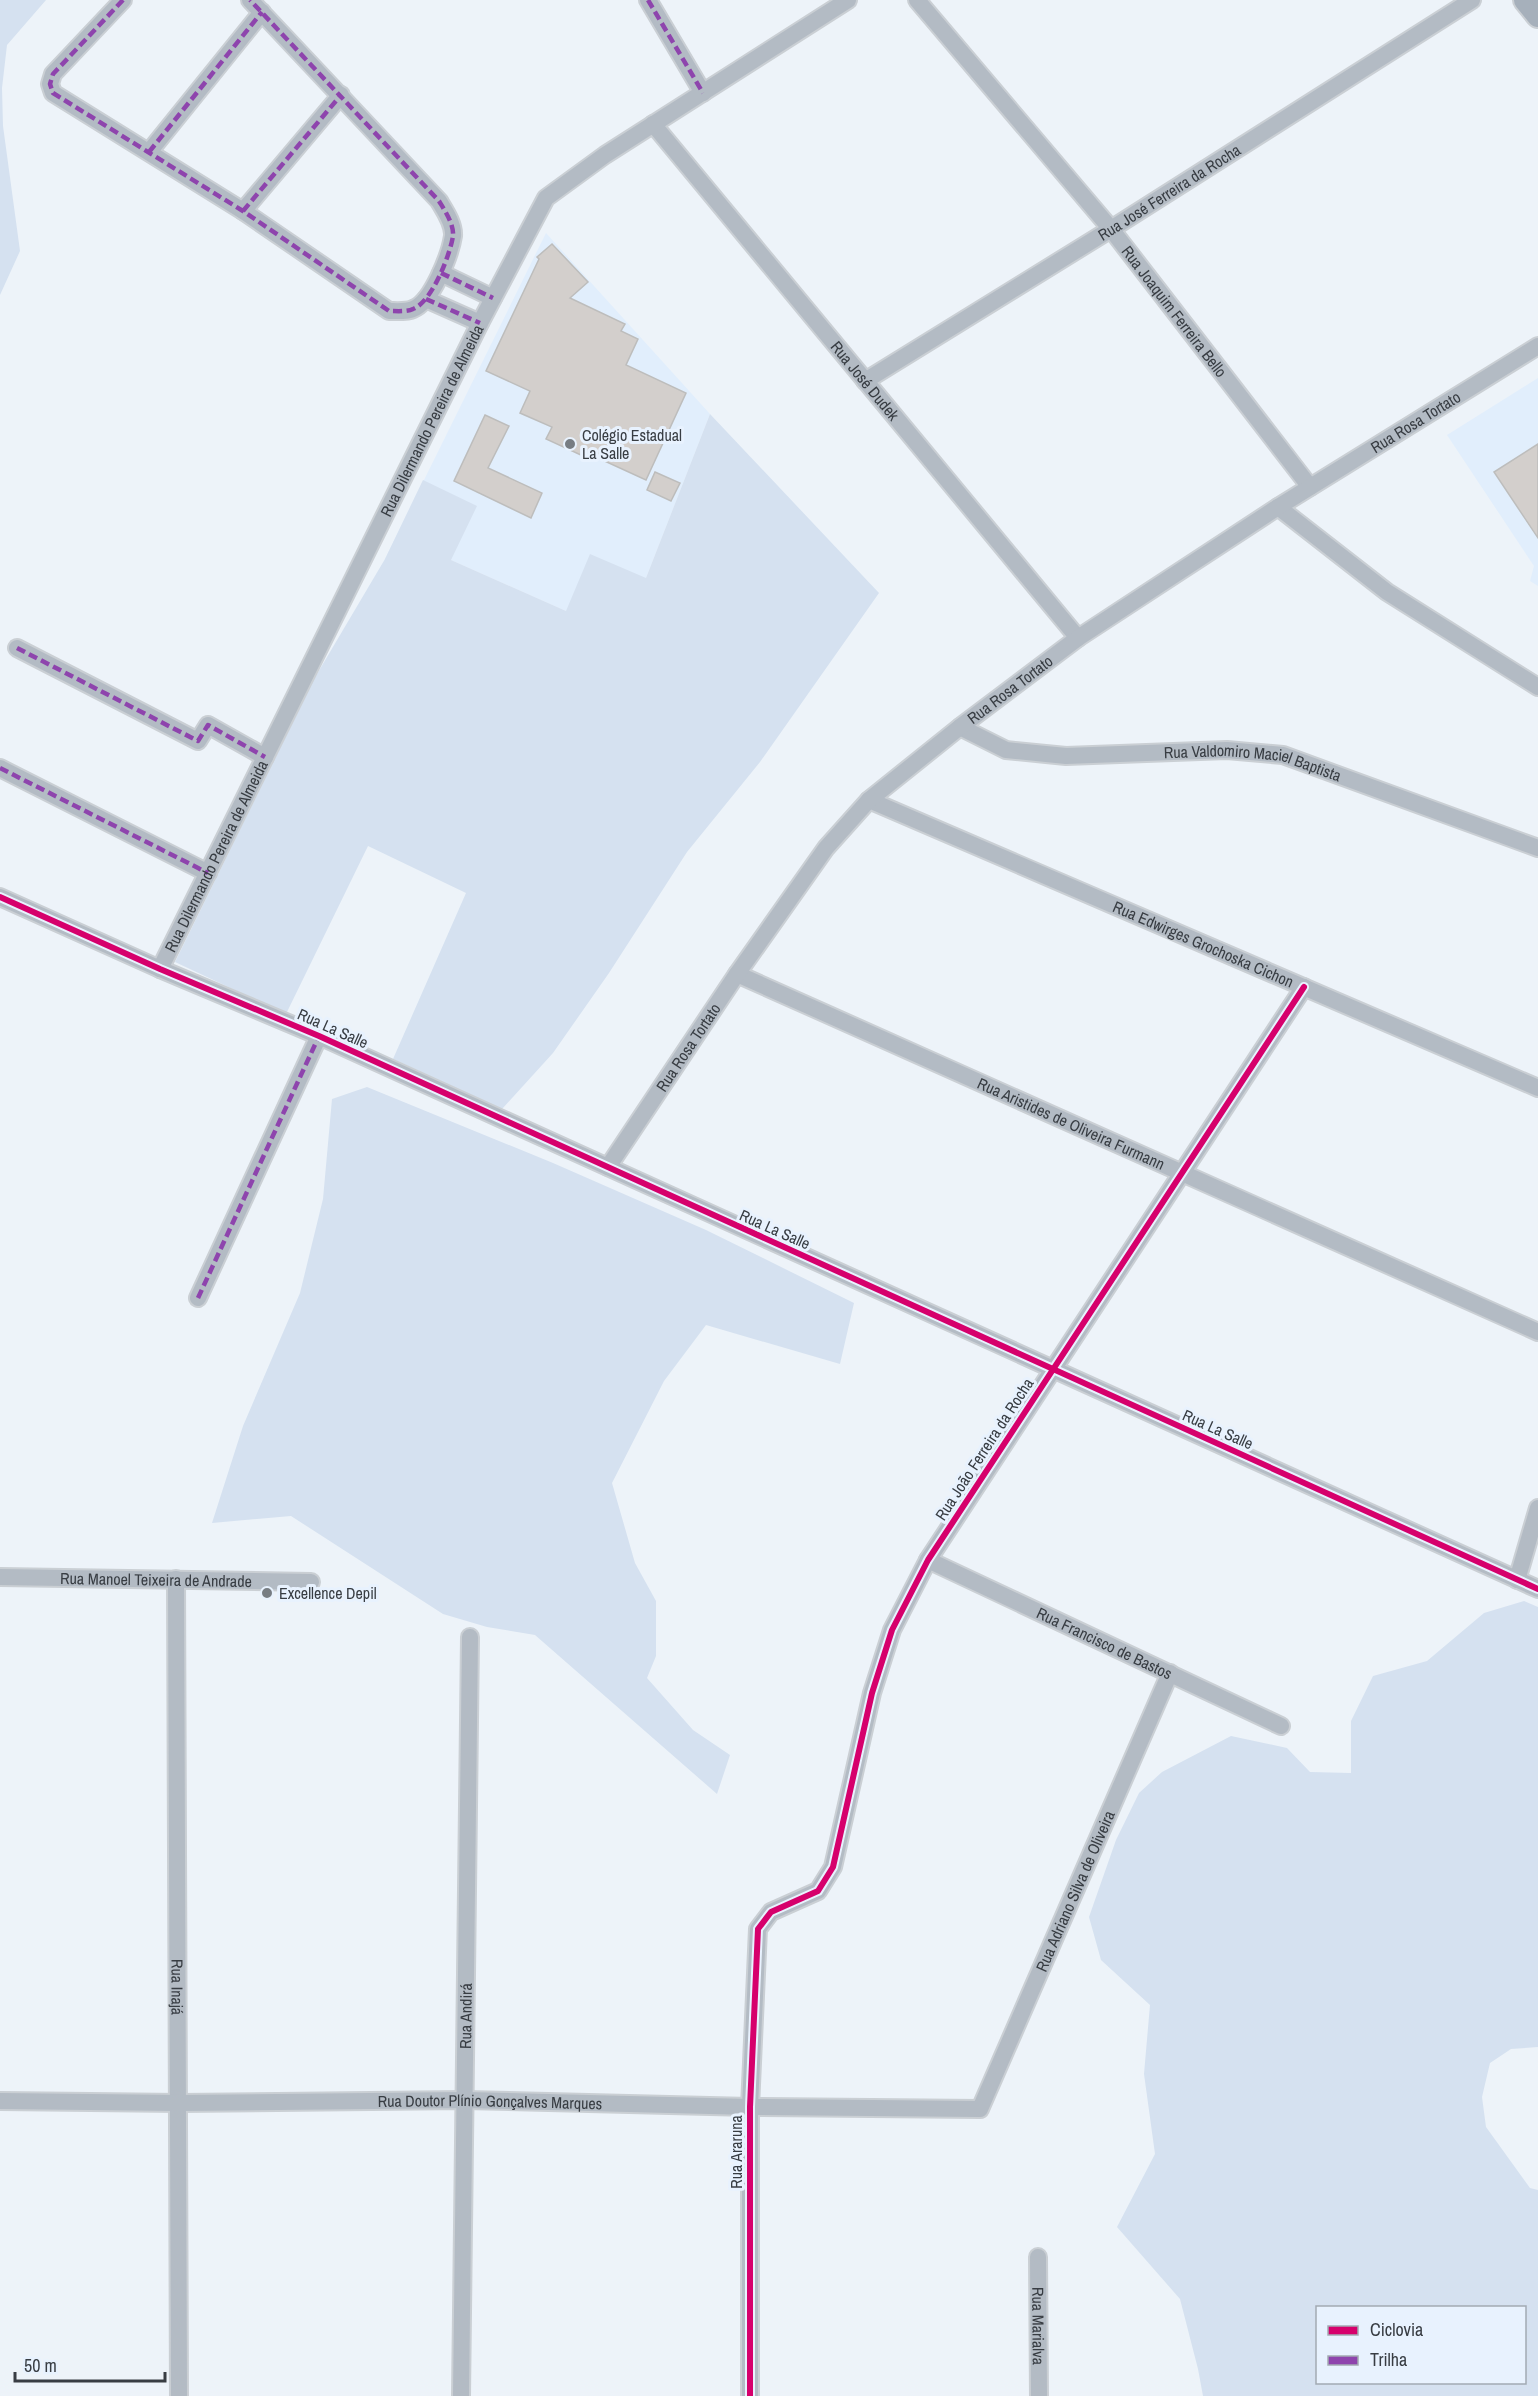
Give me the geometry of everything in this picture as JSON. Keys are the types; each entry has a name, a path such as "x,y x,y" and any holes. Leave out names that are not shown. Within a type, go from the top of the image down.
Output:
{"main road":[{"path":"1525,0 1538,16"}],"street":[{"path":"123,0 53,74 50,84 53,93 243,211 389,311 412,310 426,299 441,273 453,234 448,217 439,201 256,6 149,152"},
{"path":"648,0 703,93"},
{"name":"Rua Dilermando Pereira de Almeida","path":"159,969 480,323 546,198 605,155 848,0"},
{"name":"Rua Joaquim Ferreira Bello","path":"917,0 1111,229 1310,487"},
{"name":"Rua José Ferreira da Rocha","path":"865,381 1111,229 1472,0"},
{"path":"243,211 341,95"},
{"name":"Rua José Dudek","path":"653,124 1078,638"},
{"path":"441,273 493,298"},
{"path":"426,299 480,323"},
{"name":"Rua Rosa Tortato","path":"608,1167 737,974 826,848 869,800 960,727 1078,638 1278,507 1538,346"},
{"path":"1278,507 1387,592 1538,687"},
{"path":"17,648 198,741 208,725 265,757"},
{"name":"Rua Valdomiro Maciel Baptista","path":"960,727 1006,750 1066,756 1227,750 1283,755 1538,848"},
{"path":"0,768 208,873"},
{"name":"Rua Edwirges Grochoska Cichon","path":"869,800 1538,1088"},
{"name":"Rua La Salle","path":"0,897 159,969 319,1036 1538,1589"},
{"name":"Rua Aristides de Oliveira Furmann","path":"737,974 1183,1171 1538,1332"},
{"name":"Rua João Ferreira da Rocha","path":"771,1912 818,1891 833,1868 872,1693 892,1630 928,1560 1304,987"},
{"path":"198,1298 319,1036"},
{"path":"1517,1580 1538,1508"},
{"name":"Rua Francisco de Bastos","path":"928,1560 1281,1726"},
{"name":"Rua Manoel Teixeira de Andrade","path":"0,1577 311,1582"},
{"name":"Rua Inajá","path":"176,1579 180,2103 179,2396"},
{"name":"Rua Andirá","path":"461,2396 470,1637"},
{"name":"Rua Adriano Silva de Oliveira","path":"980,2109 1170,1673"},
{"name":"Rua Araruna","path":"750,2396 750,2107 758,1929 771,1912"},
{"name":"Rua Doutor Plínio Gonçalves Marques","path":"0,2101 180,2103 465,2100 750,2107 980,2109"},
{"name":"Rua Marialva","path":"1038,2257 1039,2396"}],"shaded area":[{"path":"0,0 46,0 7,45 2,88 3,126 20,251 0,295"},
{"name":"Colégio Estadual La Salle","path":"546,233 710,414 646,578 566,611 451,560 385,559"},
{"path":"1538,378 1538,586 1530,581 1534,566 1447,435"},
{"path":"710,414 879,593 760,762 687,852 609,973 553,1053 502,1109 393,1059 466,893 368,846 286,1014 175,962 314,679 385,559 423,480 477,506 451,560 566,611 590,554 646,578"},
{"path":"367,1087 553,1163 706,1230 854,1303 840,1364 706,1325 664,1381 612,1483 635,1563 656,1601 656,1656 647,1678 693,1730 730,1755 717,1794 535,1635 487,1627 443,1614 291,1516 212,1523 243,1426 300,1293 323,1199 332,1099"},
{"path":"1524,1601 1538,1607 1538,2047 1511,2049 1490,2063 1482,2097 1486,2127 1530,2188 1538,2190 1538,2396 1203,2396 1180,2299 1117,2227 1155,2154 1144,2074 1150,2005 1101,1960 1089,1917 1116,1840 1139,1793 1162,1772 1231,1736 1287,1748 1310,1772 1351,1773 1351,1721 1373,1676 1427,1661 1484,1613"}],"building":[{"path":"552,244 588,282 570,298 625,324 621,331 638,339 626,365 686,393 646,480 585,452 583,456 546,439 552,427 520,413 530,391 486,371 539,259 537,257"},
{"path":"485,415 509,426 488,468 542,493 531,518 454,481"},
{"path":"1538,444 1538,538 1494,472"},
{"path":"655,472 680,483 671,501 647,490"}],"marked path":[{"path":"123,0 53,74 50,84 53,93 243,211 389,311 413,309 427,297 439,277 453,236 451,222 439,201 250,0"},
{"path":"648,0 703,93"},
{"path":"149,152 262,12"},
{"path":"243,211 341,95"},
{"path":"441,273 493,298"},
{"path":"426,299 480,323"},
{"path":"17,648 198,741 208,725 265,757"},
{"path":"0,768 208,873"},
{"path":"198,1298 319,1036"}],"cycle path":[{"path":"0,897 160,969 319,1036 1538,1589"},
{"path":"750,2396 750,2107 758,1929 771,1912 818,1891 833,1867 872,1693 892,1630 928,1560 1304,987"}],"place":[{"name":"Colégio Estadual La Salle","path":"570,444"},
{"name":"Excellence Depil","path":"267,1593"}]}
